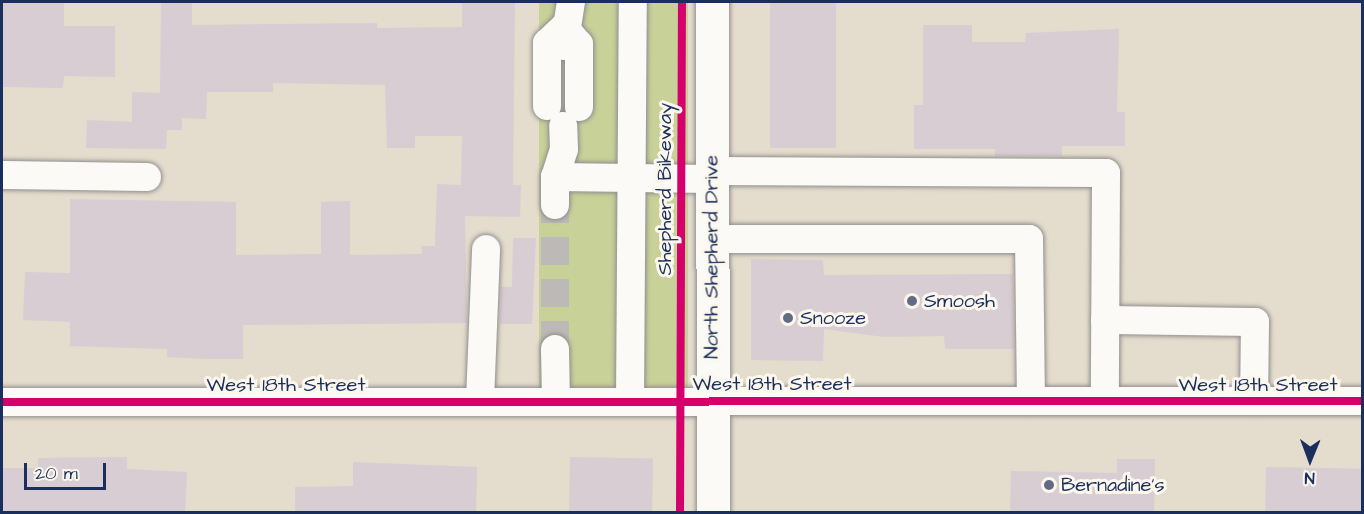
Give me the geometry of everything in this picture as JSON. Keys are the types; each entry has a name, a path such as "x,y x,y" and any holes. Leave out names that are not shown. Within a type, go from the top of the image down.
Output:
{"main road":[{"name":"North Shepherd Drive","path":"712,2 713,513"}],"street":[{"path":"630,401 633,2"},
{"path":"567,14 579,44 563,121 555,191 632,178 711,175 1106,173 1105,400"},
{"path":"2,175 147,177"},
{"path":"712,239 1029,240 1031,400"},
{"path":"480,401 486,249"},
{"path":"1105,320 1254,322 1254,401"},
{"path":"555,349 556,401"},
{"name":"West 18th Street","path":"2,402 1362,401"}],"green space":[{"path":"539,2 688,2 688,391 539,391"}],"building":[{"path":"2,2 64,2 64,26 115,26 115,77 64,76 63,88 2,87"},
{"path":"161,2 192,2 192,25 377,23 377,28 462,27 462,2 515,2 513,185 521,185 520,217 465,216 467,323 243,325 243,359 204,359 167,357 167,349 70,346 70,322 23,320 25,272 70,273 70,199 236,202 236,255 321,254 321,202 350,201 350,255 422,254 422,246 435,246 437,184 461,185 462,136 415,136 415,148 387,148 385,85 273,83 273,92 207,92 206,119 182,118 182,130 167,130 166,149 86,148 87,120 132,122 132,92 160,93"},
{"path":"770,2 836,2 836,148 770,148"},
{"path":"923,25 972,25 972,42 1025,42 1026,33 1119,29 1117,112 1125,112 1125,146 1062,146 1062,156 995,156 995,149 914,149 914,105 923,105"},
{"path":"513,238 536,238 532,324 500,324 501,287 512,287"},
{"path":"751,259 823,260 824,275 1013,274 1014,349 945,349 944,336 884,337 824,329 823,361 751,360"},
{"path":"127,457 127,469 187,472 185,513 2,513 2,468 38,468 38,458"},
{"path":"570,457 653,458 652,512 569,512"},
{"path":"1117,459 1155,459 1154,513 1010,513 1011,471 1117,473"},
{"path":"353,462 477,467 476,513 295,513 295,487 353,486"},
{"path":"1266,467 1362,469 1361,512 1265,512"}],"tunnel":[{"path":"563,105 563,126"},
{"path":"555,205 555,349"}],"cycle path":[{"name":"Shepherd Bikeway","path":"680,512 682,2"},
{"path":"2,402 1362,401"}],"place":[{"name":"Smoosh","path":"912,301"},
{"name":"Snooze","path":"788,318"},
{"name":"Bernadine's","path":"1049,485"}]}
